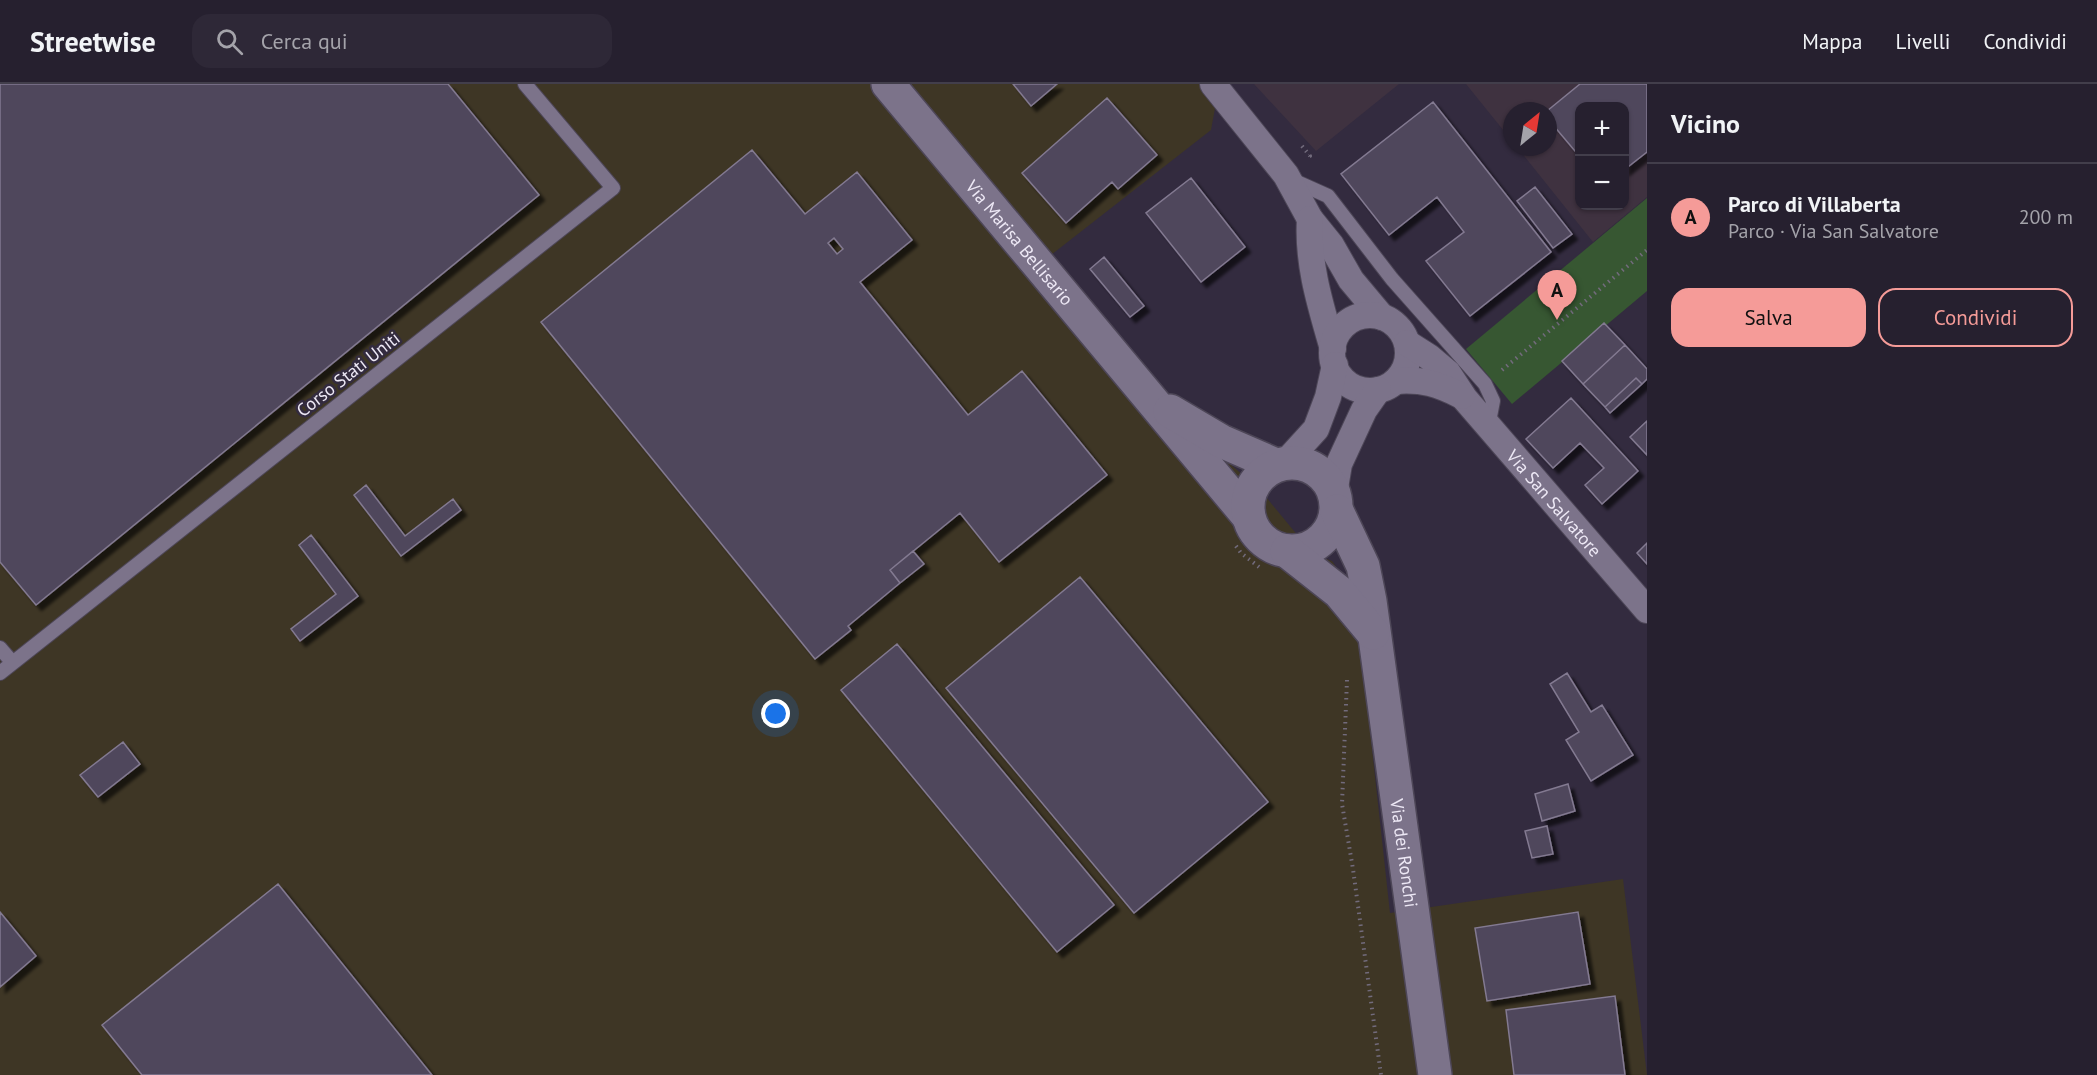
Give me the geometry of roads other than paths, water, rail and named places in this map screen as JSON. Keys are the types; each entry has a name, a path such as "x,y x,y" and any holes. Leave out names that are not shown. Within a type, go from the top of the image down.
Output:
{"street":[{"name":"Via Marisa Bellisario","path":"888,84 1150,400 1241,530"},
{"name":"Via San Salvatore","path":"1213,84 1288,179 1310,219 1331,245 1351,280 1382,317 1397,327 1407,343 1474,390 1488,427 1647,609"},
{"name":"Via San Salvatore","path":"1310,219 1309,243 1317,292 1334,357 1340,375 1347,383 1367,391 1419,380 1474,390"},
{"path":"1275,560 1274,548 1262,540 1253,529 1241,530 1250,492 1256,480 1265,471 1280,464 1316,429 1328,397 1335,338 1341,328 1360,316 1382,317"},
{"path":"1275,560 1310,548 1328,533 1334,522 1339,464 1364,410 1406,367 1407,343"},
{"name":"Via Marisa Bellisario","path":"1150,400 1221,441 1280,464"},
{"name":"Via dei Ronchi","path":"1280,464 1297,462 1315,469 1329,482 1335,502 1363,566 1370,601 1435,1075"},
{"path":"1275,560 1339,592 1373,633"}],"lane":[{"name":"Corso Stati Uniti","path":"0,673 613,188 525,84"},
{"path":"1288,179 1328,196 1474,390"},
{"path":"0,648 12,662"}],"place":[{"name":"Parco di Villaberta","path":"1557,320"}]}
